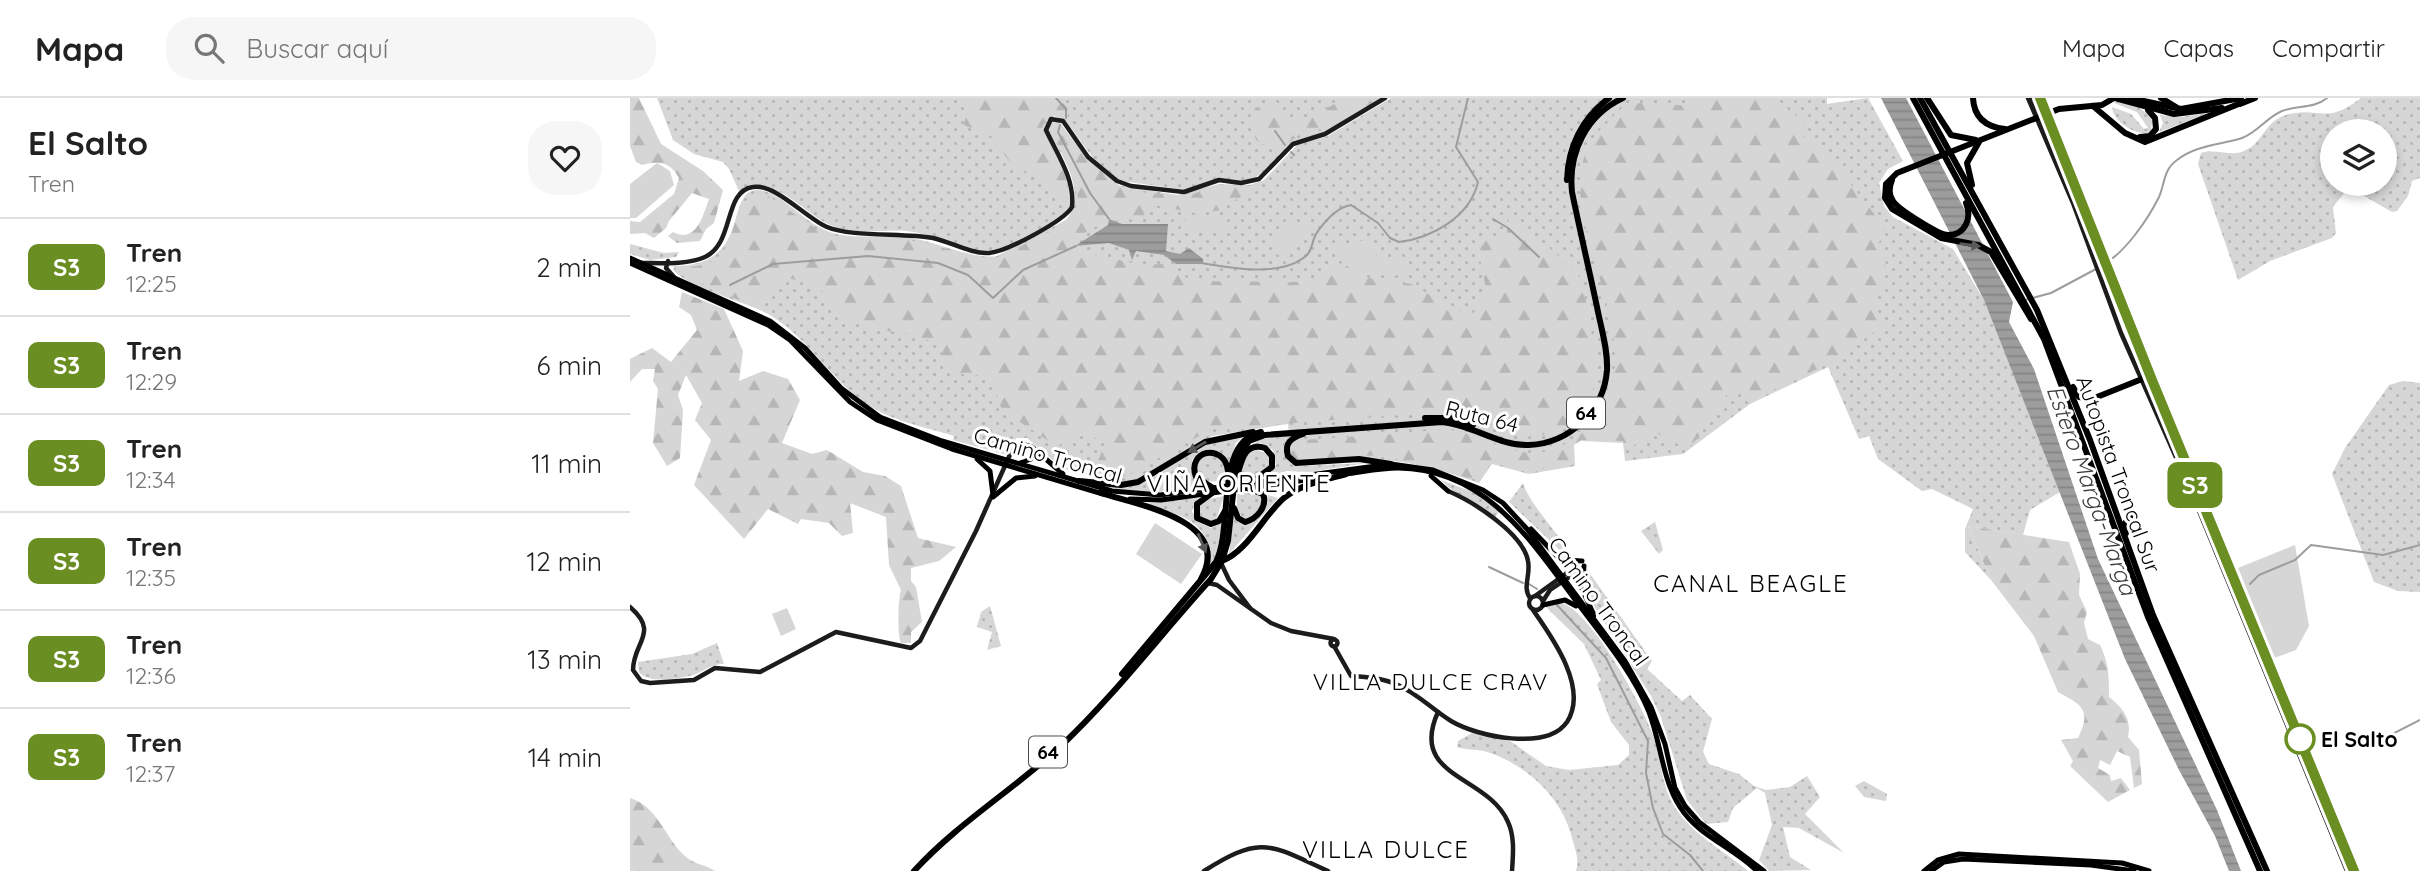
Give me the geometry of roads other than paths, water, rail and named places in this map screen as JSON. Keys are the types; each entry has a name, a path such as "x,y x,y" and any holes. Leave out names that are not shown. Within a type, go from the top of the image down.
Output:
{"highway":[{"name":"Ruta 64","path":"1235,484 1232,459 1237,447 1250,435 1262,431 1443,418 1463,421 1507,438 1530,441 1552,436 1578,421 1597,395 1603,363 1569,195 1568,166 1581,129 1609,98"},
{"name":"Ruta 64","path":"1230,505 1237,458 1249,441 1265,435 1442,422 1461,425 1506,442 1531,444 1562,436 1586,418 1602,392 1607,361 1572,192 1572,167 1577,147 1587,127 1601,112 1623,98"},
{"name":"Autopista Troncal Sur","path":"1913,98 2024,297"},
{"name":"Autopista Troncal Sur","path":"1920,98 2066,377 2161,635 2267,871"},
{"path":"1927,98 1951,135 1960,139 1981,140"},
{"path":"1973,98 1981,120 1994,127 2009,129"},
{"path":"2134,99 2150,98"},
{"path":"2161,98 2170,105 2188,109"},
{"path":"2024,297 1996,257 1981,246 1941,238 1887,204 1885,187 1900,172 2063,108 2112,101 2174,114 2193,114 2255,98"},
{"path":"2134,99 2167,108 2188,109 2241,101"},
{"path":"2112,101 2109,111 2133,134 2147,137 2153,133 2157,124 2146,108"},
{"path":"2091,106 2125,133 2145,142 2241,101"},
{"path":"1900,172 1890,186 1894,202 1934,230 1950,235 1962,231 1969,216 1966,203 1922,113"},
{"path":"1981,140 1968,157 1967,173 2032,312"},
{"name":"Autopista Troncal Sur","path":"2032,312 2053,361 2148,617 2258,871"},
{"path":"2066,377 2077,395 2086,399 2142,379"},
{"path":"1079,481 1121,485 1138,482 1205,442 1231,434 1262,431"},
{"path":"1317,431 1289,441 1287,451 1292,460 1301,464 1359,459 1389,466"},
{"path":"1259,446 1269,452 1273,464 1267,474 1250,485 1264,496 1265,503 1259,513 1250,521 1243,521 1230,505 1216,523 1201,522 1196,515 1196,507 1216,490 1199,481 1194,471 1196,459 1206,452 1215,452 1225,459 1235,484 1246,451 1259,446"},
{"path":"1222,562 1234,553 1287,496 1301,488 1346,474"},
{"path":"1101,493 1180,518 1195,528 1203,540 1207,558 1205,573 1195,589"},
{"name":"64","path":"914,871 956,830 1015,786 1071,736 1207,583 1222,562 1228,541 1230,505"},
{"name":"64","path":"908,871 954,826 1011,784 1068,733 1195,589 1219,556 1230,505"},
{"path":"2128,549 2125,525 2133,513"}],"main road":[{"path":"640,263 696,261 712,253 726,233 738,197 755,186 768,188 817,222 836,230 905,233 946,241 983,253 1001,251 1062,218 1072,207 1067,176 1046,130 1051,119 1063,121 1088,157 1117,181 1131,186 1184,192 1219,180 1241,183 1259,179 1293,144 1325,134 1385,98"},
{"path":"2030,98 2142,379 2347,871"},
{"name":"Camino Troncal","path":"630,261 752,311 782,328 841,388 880,416 942,441 1003,461"},
{"name":"Camino Troncal","path":"630,261 768,325 790,340 835,388 860,410 898,429 952,449 1014,464 1101,493 1148,500 1216,490 1235,484 1250,485 1346,474 1389,466 1433,473 1480,493 1516,522 1556,571"},
{"path":"668,261 666,268 675,278"},
{"path":"1014,464 1027,462 1033,457 1032,451 1024,444"},
{"path":"630,607 640,617 645,630 633,670 640,681 650,683 694,680 715,668 760,672 836,632 911,648 920,641 993,497 1012,450 1024,444 1032,446 1067,481"},
{"path":"952,449 986,465 992,475 993,497"},
{"path":"1389,466 1433,477 1448,491 1493,518 1525,554 1529,565 1526,589 1542,605"},
{"name":"Camino Troncal","path":"1250,485 1389,466 1451,475 1483,489 1510,510 1599,625 1647,698 1665,744 1675,788 1685,806 1699,822 1764,871"},
{"path":"993,497 1009,482 1022,476 1067,481"},
{"name":"Camino Troncal","path":"1067,481 1079,481 1136,495 1216,490"},
{"path":"1510,510 1560,556 1582,583 1599,625"},
{"path":"1560,556 1570,562 1583,564 1582,583"},
{"path":"1222,562 1238,598"},
{"path":"1207,583 1217,585 1250,609 1286,629 1334,643 1351,676 1394,683 1462,727 1520,739 1540,739 1559,731 1573,710 1574,689 1541,620 1529,605 1532,597 1573,572"},
{"path":"1541,620 1542,605 1550,590 1573,572"},
{"name":"Camino Troncal","path":"1566,584 1627,672 1648,710 1671,790 1681,808 1696,826 1757,871"},
{"path":"1533,610 1562,600 1570,602 1603,638"},
{"path":"1438,712 1430,738 1434,753 1448,771 1484,793 1501,809 1511,835 1512,871"},
{"path":"1204,871 1248,847 1267,846 1328,871"},
{"path":"1924,871 1938,860 1959,854 2054,861 2134,871"},
{"path":"1931,871 1944,862 1958,859 2122,863 2149,871"}],"waterway":[{"path":"1056,98 1066,109 1066,118"},
{"path":"1201,263 1256,269 1284,267 1307,255 1316,234 1329,218 1341,208 1351,205 1378,223 1390,238 1399,242 1424,236 1448,224 1467,206 1478,182 1456,147 1468,98"},
{"path":"2101,266 2118,254 2141,226 2159,197 2169,168 2177,160 2200,148 2247,136 2282,111 2317,104 2327,98"},
{"path":"1060,125 1058,132 1090,193 1109,219"},
{"path":"1275,131 1285,145"},
{"path":"1291,152 1294,155"},
{"path":"1493,219 1508,228 1539,257"},
{"path":"730,285 773,264 868,256 938,263 968,275 993,298 1023,270 1076,246"},
{"path":"2025,300 2051,293 2096,269"},
{"path":"2250,584 2259,575 2295,560 2311,545 2383,555 2420,545"},
{"path":"1489,567 1523,583"},
{"path":"1529,584 1537,589"},
{"path":"1557,605 1606,658 1648,741 1646,773 1653,808 1663,834 1690,855 1703,871"},
{"path":"2369,746 2420,720"}],"railway":[{"path":"2040,98 2152,380 2354,871"}],"train":[{"name":"S3","path":"2040,98 2152,380 2354,871"}],"place":[{"name":"El Salto","path":"2300,739"}],"district":[{"name":"VIÑA ORIENTE","path":"1239,483"},
{"name":"CANAL BEAGLE","path":"1751,583"},
{"name":"VILLA DULCE CRAV","path":"1431,681"},
{"name":"VILLA DULCE","path":"1386,849"}],"water label":[{"name":"Estero Marga-Marga","path":"2092,490"}]}
